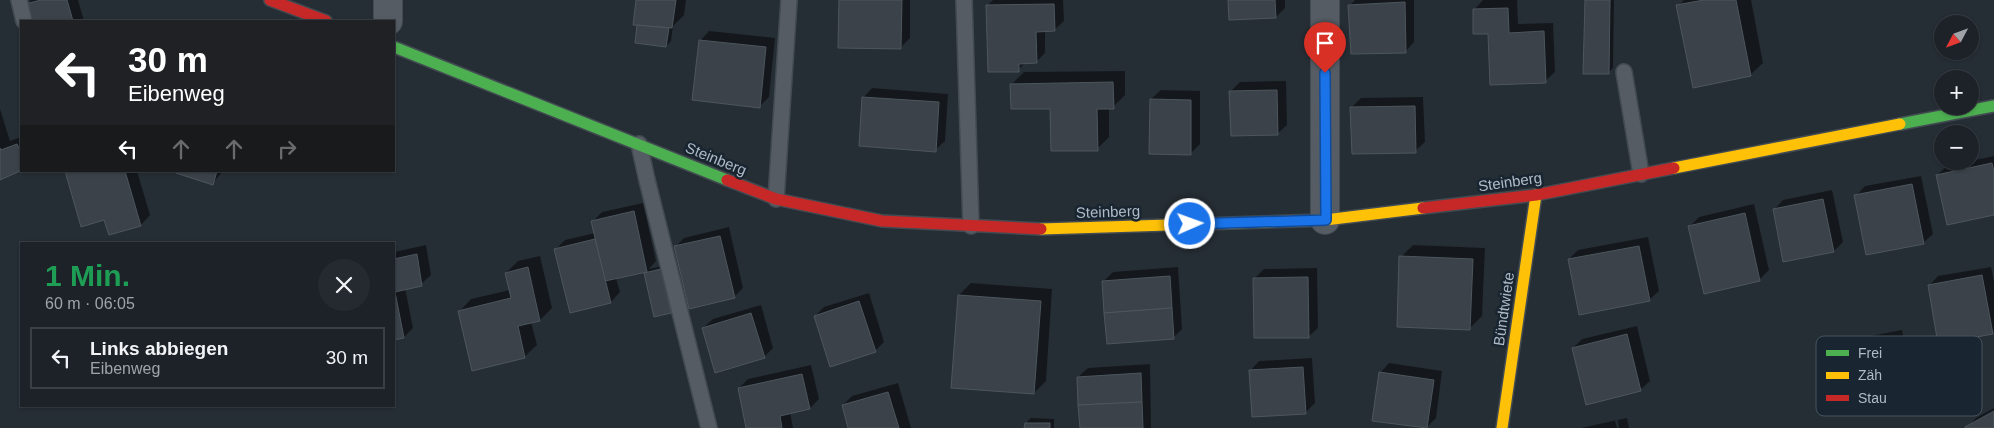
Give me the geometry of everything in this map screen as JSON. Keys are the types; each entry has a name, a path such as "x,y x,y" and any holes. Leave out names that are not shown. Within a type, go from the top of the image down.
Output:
{"street":[{"path":"270,0 323,20"},
{"path":"388,0 388,20"},
{"path":"1325,0 1326,220"},
{"name":"Steinberg","path":"395,47 776,198 882,220 1035,229 1326,220 1536,195 1994,106"},
{"name":"Bündtwiete","path":"1502,428 1536,195"}],"lane":[{"path":"19,0 24,20"},
{"path":"776,198 789,0"},
{"path":"964,0 970,226"},
{"path":"1624,72 1641,174"},
{"path":"639,144 646,180 708,428"}],"building":[{"path":"41,0 67,0 73,20 29,20 25,4"},
{"path":"636,0 676,0 672,28 633,25"},
{"path":"839,0 902,0 901,49 838,48"},
{"path":"1228,0 1275,0 1276,18 1229,20"},
{"path":"1585,0 1610,0 1609,74 1583,74"},
{"path":"1704,0 1736,0 1751,76 1693,88 1676,5"},
{"path":"1405,2 1406,53 1351,54 1348,5"},
{"path":"1054,4 1055,31 1036,32 1037,63 1019,64 1019,72 988,72 986,5"},
{"path":"1508,8 1509,33 1544,31 1546,83 1490,85 1488,34 1473,34 1473,9"},
{"path":"637,25 669,28 666,47 635,43"},
{"path":"699,40 766,47 760,108 692,100"},
{"path":"1113,82 1114,109 1097,109 1098,151 1051,151 1050,109 1011,109 1010,84"},
{"path":"1277,90 1278,135 1231,136 1229,91"},
{"path":"862,97 939,102 936,152 859,146"},
{"path":"1150,99 1191,100 1191,155 1149,154"},
{"path":"1415,106 1416,153 1352,154 1350,107"},
{"path":"17,144 20,150 20,168 18,172 0,180 0,148 1,150"},
{"path":"1992,163 1994,172 1994,215 1947,225 1936,175 1959,170 1979,170 1979,166"},
{"path":"65,172 125,172 141,226 109,235 104,220 81,227"},
{"path":"176,172 217,172 213,185"},
{"path":"1912,184 1924,244 1866,255 1854,195"},
{"path":"1823,199 1834,252 1783,262 1773,209"},
{"path":"634,211 647,272 605,281 591,221"},
{"path":"1745,213 1760,281 1704,294 1688,226"},
{"path":"720,236 735,298 689,309 674,246"},
{"path":"595,239 611,303 570,313 554,249"},
{"path":"1639,246 1650,301 1579,315 1568,259"},
{"path":"417,254 422,286 395,292 395,259"},
{"path":"1399,256 1473,259 1470,330 1397,327"},
{"path":"528,267 540,321 518,326 525,358 472,371 458,311 511,298 505,273"},
{"path":"661,269 671,313 654,317 644,273"},
{"path":"1982,275 1993,334 1982,336 1937,336 1928,285"},
{"path":"1170,276 1172,308 1104,313 1102,281"},
{"path":"1308,277 1309,338 1254,338 1253,278"},
{"path":"395,292 404,338 395,340"},
{"path":"958,295 1041,301 1034,394 951,388"},
{"path":"859,301 876,352 830,367 814,316"},
{"path":"1172,308 1174,339 1107,344 1104,313"},
{"path":"751,313 765,358 715,373 702,328"},
{"path":"1627,334 1641,391 1586,405 1572,348"},
{"path":"1303,367 1306,414 1252,417 1249,370"},
{"path":"1379,372 1434,380 1427,428 1372,421"},
{"path":"1141,373 1142,402 1078,405 1077,377"},
{"path":"802,374 810,409 780,416 782,428 746,428 738,388"},
{"path":"888,392 899,428 848,428 842,405"},
{"path":"1142,402 1143,428 1080,428 1078,405"},
{"path":"1994,411 1994,428 1965,428 1965,427"},
{"path":"1025,423 1050,423 1050,428 1024,428"}],"traffic: fast":[{"path":"395,47 727,180"},
{"path":"1900,124 1994,106"}],"traffic: slow":[{"path":"1674,168 1900,124"},
{"path":"1502,428 1536,195"},
{"path":"1041,229 1325,220 1423,208"}],"traffic: jam":[{"path":"270,0 323,20"},
{"path":"1423,208 1536,195 1674,168"},
{"path":"727,180 776,199 882,221 1041,229"}],"route":[{"path":"1190,224 1326,220 1325,73"}]}
